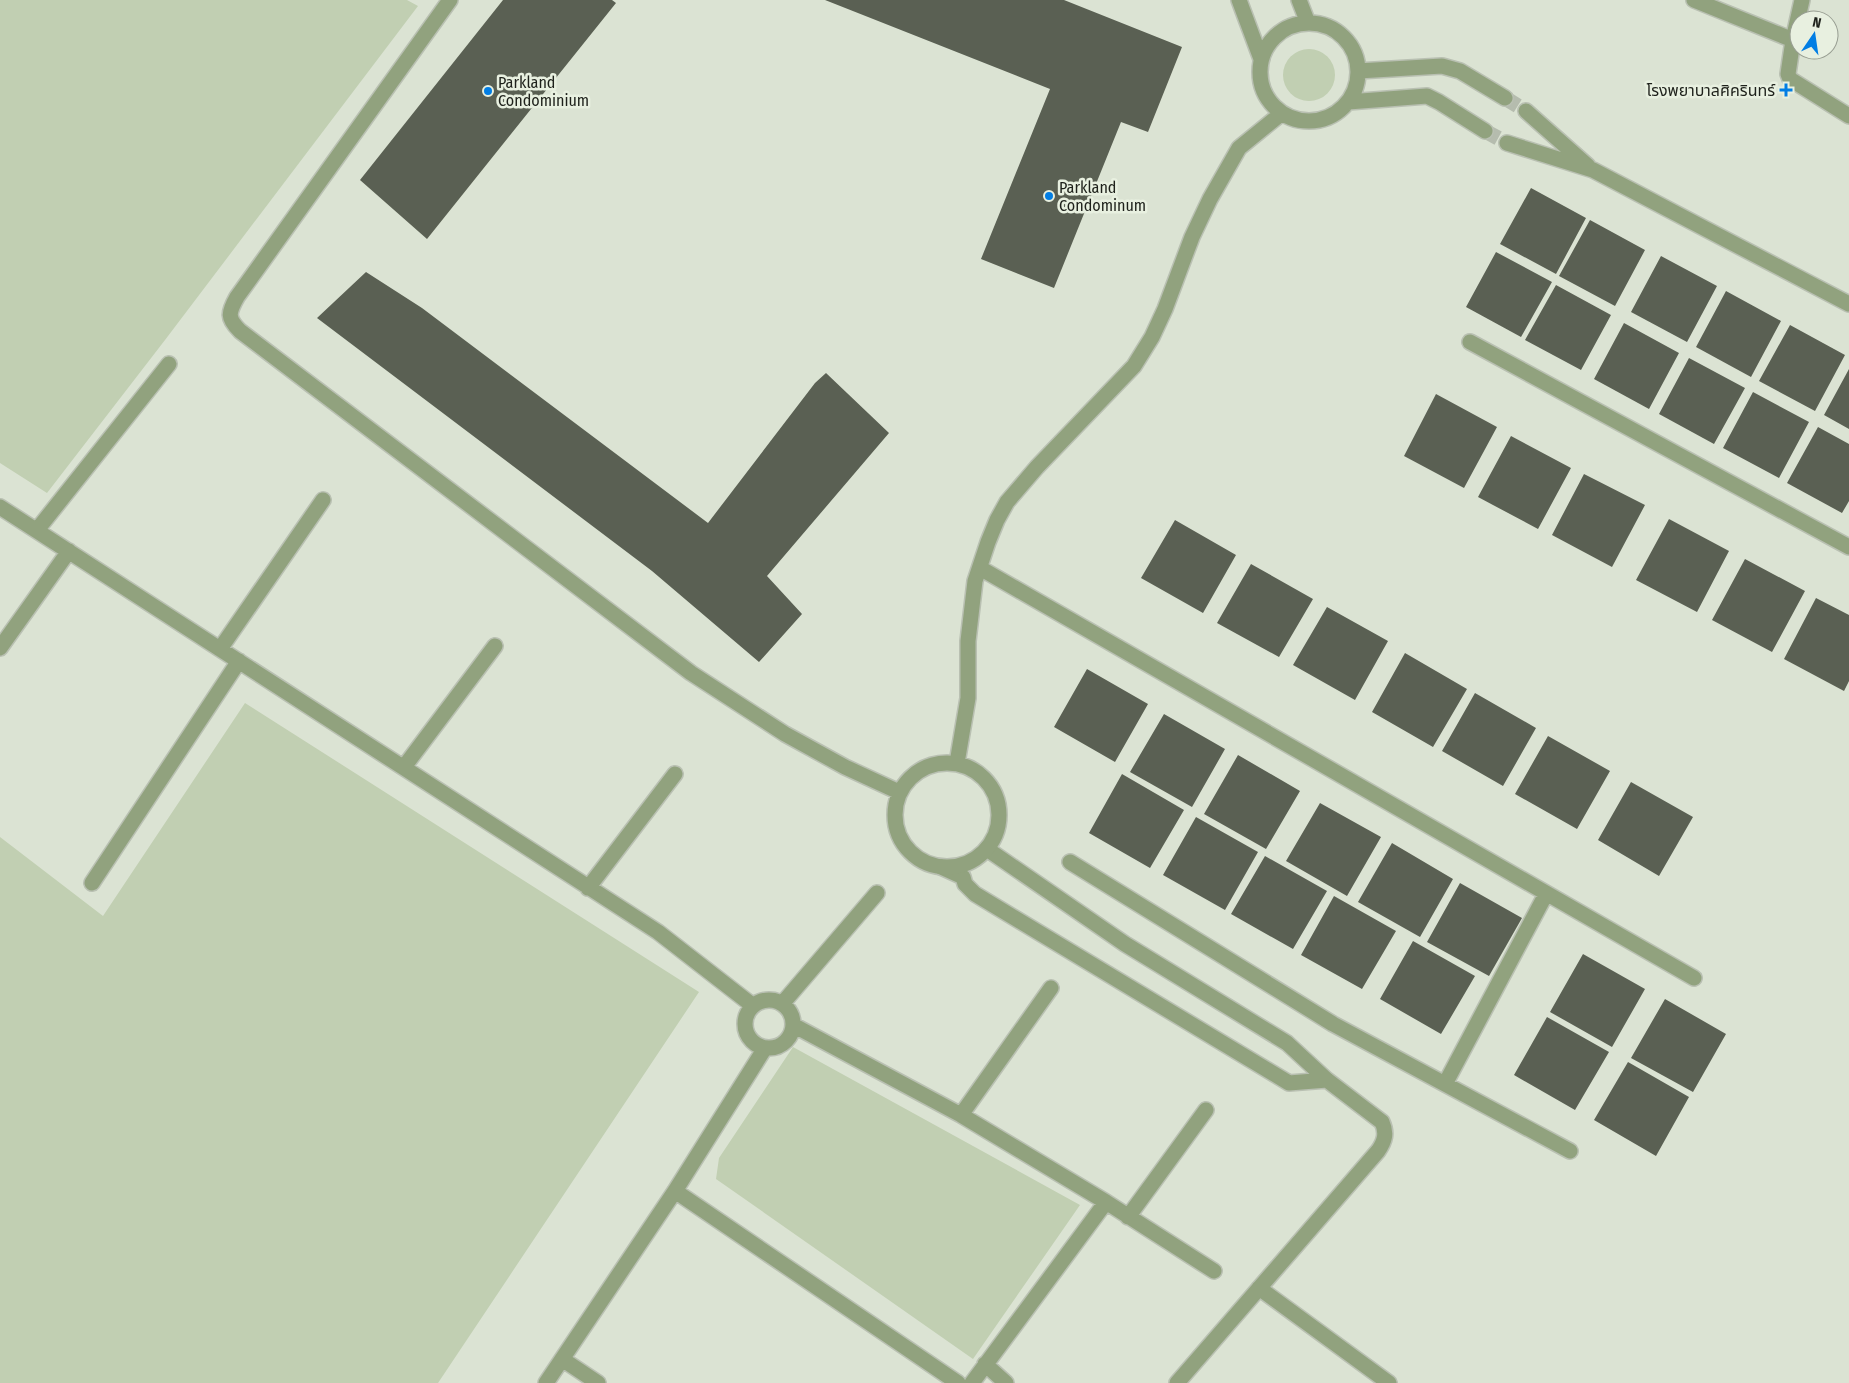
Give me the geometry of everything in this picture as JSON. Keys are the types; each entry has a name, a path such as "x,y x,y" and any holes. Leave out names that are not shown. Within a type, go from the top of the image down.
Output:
{"street":[{"path":"450,0 237,297 231,308 231,322 240,332 691,673 785,734 845,767 899,792"},
{"path":"1238,0 1261,59"},
{"path":"1299,0 1308,23"},
{"path":"1694,0 1789,38"},
{"path":"1308,23 1324,25 1337,32 1348,42 1356,56 1358,71 1356,88 1348,102 1336,113 1321,120 1304,121 1288,117 1274,108 1265,94 1260,83 1261,59 1267,44 1278,33 1292,26 1308,23"},
{"path":"1790,60 1788,74 1790,79 1849,116"},
{"path":"1358,71 1442,66 1460,71 1505,98"},
{"path":"1348,102 1426,96 1485,130"},
{"path":"1526,111 1593,170"},
{"path":"957,763 968,698 968,641 975,581 988,542 1007,502 1134,366 1152,337 1165,309 1192,237 1239,148 1282,113"},
{"path":"1507,144 1593,170 1849,304"},
{"path":"1470,342 1849,547"},
{"path":"37,530 169,364"},
{"path":"220,649 323,500"},
{"path":"0,507 658,932 752,1005"},
{"path":"0,648 69,551"},
{"path":"980,568 1694,978"},
{"path":"404,768 495,646"},
{"path":"92,884 239,661"},
{"path":"941,867 958,866 974,860 987,849 995,836 1000,821 999,805 994,790 984,777 972,768 957,763 939,762 923,768 909,778 899,792 894,808 895,824 901,840 911,853 925,863 963,876 965,884 975,894 1290,1083 1327,1080"},
{"path":"588,888 675,774"},
{"path":"987,849 1125,944 1288,1043 1327,1080 1382,1122 1385,1129 1385,1136 1378,1151 1177,1383"},
{"path":"1070,862 1333,1024 1570,1151"},
{"path":"782,1004 877,893"},
{"path":"1445,1084 1546,894"},
{"path":"961,1115 1051,988"},
{"path":"767,999 775,1000 788,1009 792,1017 792,1032 781,1045 765,1048 751,1041 745,1027 745,1019 752,1005 767,999"},
{"path":"793,1025 961,1115 1106,1202 1214,1271"},
{"path":"546,1383 675,1191 765,1048"},
{"path":"1128,1217 1206,1110"},
{"path":"675,1191 958,1383"},
{"path":"972,1383 1106,1202"},
{"path":"1259,1288 1389,1383"},
{"path":"562,1359 598,1383"},
{"path":"985,1364 1006,1383"}],"green space":[{"path":"0,0 407,0 418,6 47,493 0,463"},
{"path":"1304,49 1314,49 1328,56 1335,70 1335,80 1328,94 1314,101 1304,101 1294,97 1287,90 1283,80 1283,70 1287,60 1294,53"},
{"path":"245,703 699,992 438,1383 0,1383 0,837 103,916"},
{"path":"793,1047 1080,1205 973,1359 716,1179 719,1158"}],"building":[{"name":"Parkland Condominium","path":"503,0 612,0 616,3 427,239 360,180"},
{"name":"Parkland Condominum","path":"825,0 1064,0 1182,47 1148,132 1121,122 1054,288 981,259 1050,89"},
{"path":"1531,188 1586,218 1556,274 1500,244"},
{"path":"1590,220 1645,250 1615,306 1559,276"},
{"path":"1496,252 1552,282 1521,337 1466,307"},
{"path":"1661,256 1717,286 1687,342 1631,312"},
{"path":"366,272 422,308 708,523 815,383 826,373 889,433 767,576 802,614 759,662 652,571 317,318"},
{"path":"1556,285 1611,315 1581,370 1525,340"},
{"path":"1726,291 1781,321 1751,377 1696,347"},
{"path":"1624,323 1679,353 1649,409 1594,379"},
{"path":"1790,325 1845,355 1815,411 1759,381"},
{"path":"1689,358 1745,388 1714,444 1659,414"},
{"path":"1849,369 1849,429 1824,415"},
{"path":"1753,392 1809,422 1779,478 1723,448"},
{"path":"1436,394 1497,427 1464,488 1404,456"},
{"path":"1818,427 1849,444 1849,501 1842,513 1787,483"},
{"path":"1511,436 1571,468 1538,529 1478,497"},
{"path":"1584,474 1645,505 1612,567 1552,535"},
{"path":"1669,519 1729,551 1697,612 1636,580"},
{"path":"1175,520 1236,555 1203,613 1141,578"},
{"path":"1745,559 1805,591 1772,652 1712,620"},
{"path":"1251,564 1313,599 1279,657 1217,623"},
{"path":"1816,598 1849,615 1849,681 1844,691 1784,659"},
{"path":"1327,607 1388,641 1355,700 1293,665"},
{"path":"1405,653 1467,689 1433,747 1372,712"},
{"path":"1087,669 1148,704 1115,762 1054,727"},
{"path":"1475,693 1536,728 1503,786 1442,751"},
{"path":"1164,714 1225,749 1192,807 1130,772"},
{"path":"1548,736 1610,771 1577,829 1515,794"},
{"path":"1238,755 1300,791 1266,849 1204,814"},
{"path":"1122,774 1184,810 1150,868 1089,833"},
{"path":"1631,782 1693,817 1659,876 1598,840"},
{"path":"1320,803 1381,837 1347,896 1286,861"},
{"path":"1196,817 1258,852 1225,910 1163,875"},
{"path":"1392,843 1453,879 1420,937 1358,902"},
{"path":"1265,856 1327,891 1293,949 1231,914"},
{"path":"1460,883 1522,918 1489,976 1427,942"},
{"path":"1334,896 1396,931 1362,989 1301,955"},
{"path":"1413,941 1475,976 1441,1034 1380,999"},
{"path":"1583,954 1645,989 1612,1047 1550,1012"},
{"path":"1665,999 1726,1034 1693,1092 1631,1058"},
{"path":"1547,1017 1609,1052 1575,1110 1514,1075"},
{"path":"1628,1062 1689,1097 1656,1156 1594,1120"}],"tunnel":[{"path":"1505,98 1526,111"},
{"path":"1485,131 1507,143"}],"place":[{"name":"โรงพยาบาลศิครินทร์","path":"1786,90"},
{"name":"Parkland Condominium","path":"488,91"},
{"name":"Parkland Condominum","path":"1049,196"}]}
